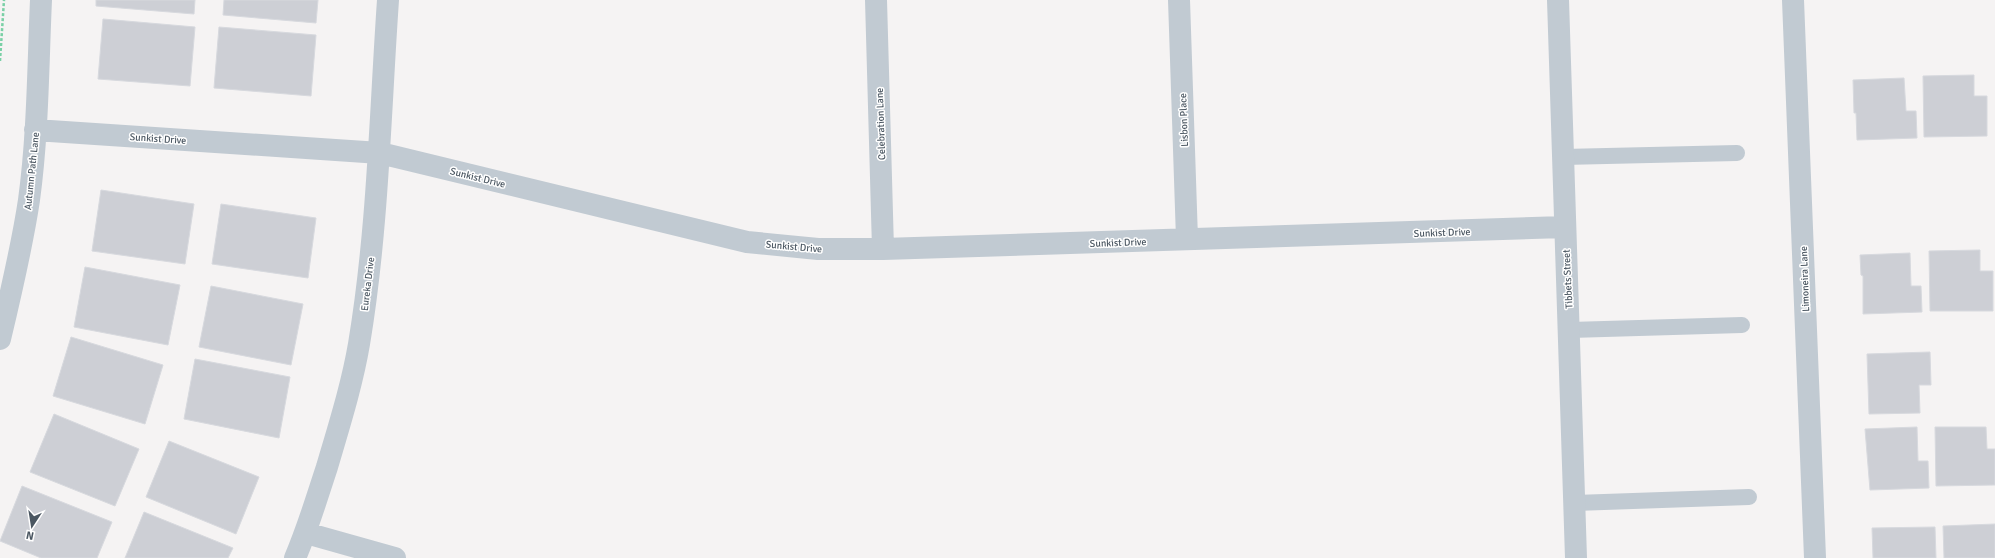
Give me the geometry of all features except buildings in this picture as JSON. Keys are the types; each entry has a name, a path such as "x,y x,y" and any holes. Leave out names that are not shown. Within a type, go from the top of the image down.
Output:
{"street":[{"name":"Autumn Path Lane","path":"0,339 16,273 29,198 35,130 41,0"},
{"name":"Eureka Drive","path":"295,558 306,533 339,427 359,344 380,153 388,0"},
{"name":"Celebration Lane","path":"876,0 883,249"},
{"name":"Lisbon Place","path":"1179,0 1187,240"},
{"name":"Tibbets Street","path":"1558,0 1564,227 1570,330 1576,558"},
{"name":"Limoneira Lane","path":"1793,0 1815,558"},
{"name":"Sunkist Drive","path":"35,130 380,153 747,242 818,249 883,249 1564,227"},
{"path":"306,533 395,558"}],"lane":[{"path":"1563,157 1737,153"},
{"path":"1570,330 1742,325"},
{"path":"1575,503 1749,497"}],"path":[{"path":"0,61 4,0"}]}
